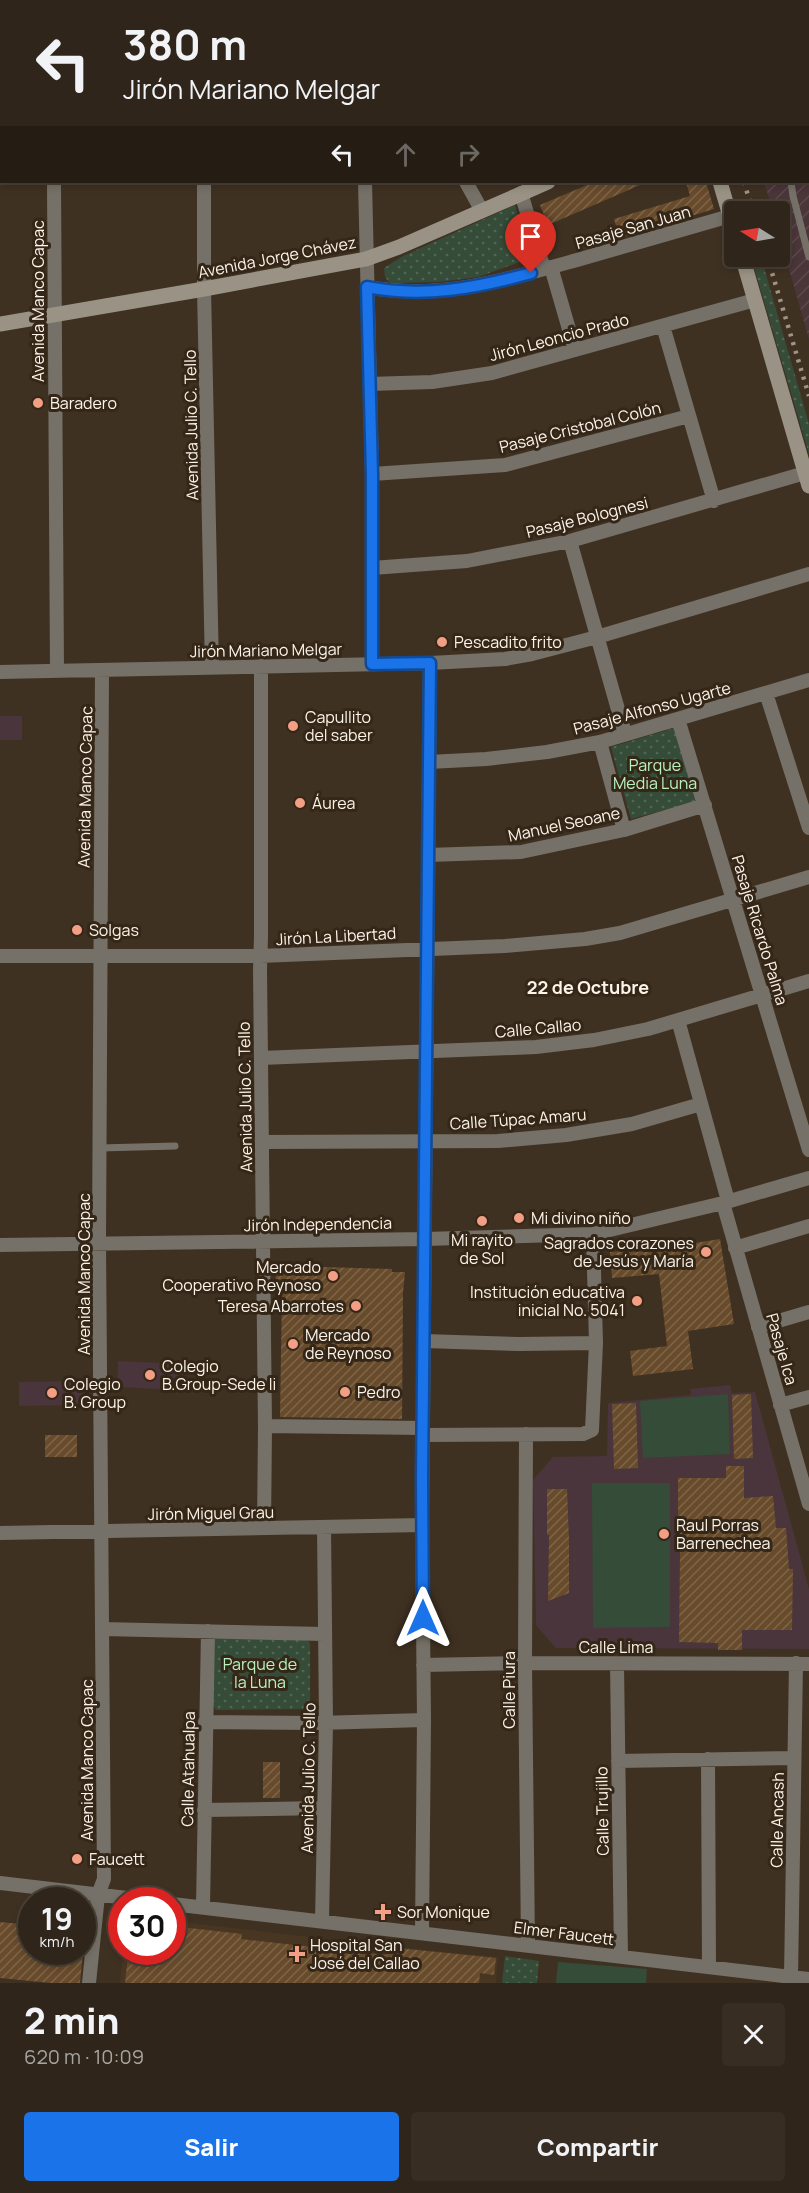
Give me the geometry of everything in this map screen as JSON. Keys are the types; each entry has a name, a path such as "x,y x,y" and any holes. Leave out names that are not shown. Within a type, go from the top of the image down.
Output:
{"street":[{"name":"Avenida Manco Capac","path":"54,183 57,671"},
{"name":"Avenida Julio C. Tello","path":"204,183 212,668"},
{"path":"365,183 372,474 372,664"},
{"path":"467,183 482,211"},
{"name":"Avenida Jorge Chávez","path":"0,324 366,259 546,183"},
{"path":"720,183 726,201"},
{"path":"521,193 575,350"},
{"name":"Pasaje San Juan","path":"367,287 405,292 444,291 482,285 724,218"},
{"path":"745,267 807,480"},
{"name":"Jirón Leoncio Prado","path":"369,384 462,379 492,373 755,300"},
{"path":"663,326 714,501"},
{"name":"Pasaje Cristobal Colón","path":"372,474 505,465 689,416"},
{"name":"Pasaje Bolognesi","path":"372,568 467,561 570,541 714,501 807,480"},
{"path":"570,541 625,734"},
{"name":"Jirón Mariano Melgar","path":"0,672 430,663 505,659 597,637 809,574"},
{"path":"422,1933 424,1720 422,1525 430,663"},
{"name":"Avenida Julio C. Tello","path":"261,666 260,956 264,1528"},
{"name":"Avenida Manco Capac","path":"89,1983 98,1895 104,1879 99,1244 102,671"},
{"name":"Pasaje Alfonso Ugarte","path":"429,762 486,759 547,752 600,742 809,680"},
{"path":"766,693 809,828"},
{"name":"Pasaje Ricardo Palma","path":"678,719 809,1150"},
{"path":"600,742 624,830"},
{"name":"Manuel Seoane","path":"428,855 521,852 624,830 705,805"},
{"name":"Jirón La Libertad","path":"0,956 260,956 505,946 585,939 620,933 809,877"},
{"name":"Calle Callao","path":"261,1058 536,1047 594,1040 648,1029 809,981"},
{"name":"Pasaje Ica","path":"678,1020 701,1104 735,1248 780,1405 806,1483 809,1504"},
{"name":"Calle Túpac Amaru","path":"262,1142 498,1141 566,1135 632,1124 701,1104"},
{"name":"Jirón Independencia","path":"0,1245 263,1242 593,1234 725,1202 809,1178"},
{"path":"735,1248 809,1226"},
{"path":"265,1426 526,1434 583,1434 592,1430 596,1343 593,1234"},
{"path":"758,1327 809,1312"},
{"path":"424,1341 519,1344 596,1343"},
{"path":"780,1405 809,1397"},
{"name":"Calle Piura","path":"526,1434 525,1663 528,1946"},
{"name":"Jirón Miguel Grau","path":"0,1533 422,1525"},
{"name":"Avenida Julio C. Tello","path":"322,1922 326,1723 324,1527"},
{"path":"102,1629 325,1634"},
{"name":"Calle Atahualpa","path":"203,1907 208,1631"},
{"name":"Calle Trujillo","path":"617,1664 621,1957"},
{"name":"Calle Lima","path":"423,1665 802,1664"},
{"name":"Calle Ancash","path":"791,1977 794,1758 802,1664"},
{"path":"206,1722 326,1723 424,1720"},
{"path":"618,1761 794,1758"},
{"path":"708,1759 709,1967"},
{"path":"204,1810 324,1808"},
{"path":"0,1883 108,1896"},
{"name":"Elmer Faucett","path":"186,1905 809,1979"}],"lane":[{"path":"791,183 809,258"},
{"path":"100,1148 175,1146"}],"shaded area":[{"path":"764,183 809,183 809,339 789,267 790,201 770,201"},
{"path":"0,716 22,716 22,740 0,740"},
{"name":"Colegio B.Group-Sede Ii","path":"118,1361 184,1364 182,1390 117,1387"},
{"name":"Colegio B. Group","path":"86,1381 85,1405 19,1406 19,1382"},
{"name":"Raul Porras Barrenechea","path":"730,1385 732,1393 755,1392 809,1589 809,1649 556,1648 536,1625 533,1480 553,1457 607,1456 608,1403 691,1395 690,1389"},
{"name":"Hospital San José del Callao","path":"186,1923 498,1957 496,1983 120,1983 122,1965 186,1965"}],"green space":[{"path":"515,205 531,258 478,277 439,282 390,283 385,277 384,268 403,256"},
{"path":"754,267 764,267 809,424 809,454"},
{"name":"Parque Media Luna","path":"677,727 698,801 631,819 611,747"},
{"path":"728,1394 730,1454 643,1458 640,1401"},
{"path":"592,1483 670,1483 670,1627 593,1628"},
{"name":"Parque de la Luna","path":"215,1637 304,1638 310,1643 310,1703 304,1709 216,1710 210,1702 211,1642"},
{"path":"505,1956 539,1961 537,1983 502,1983"},
{"path":"558,1962 647,1969 646,1983 556,1983"}],"building":[{"path":"592,183 645,183 548,225 540,205"},
{"path":"686,183 706,183 714,209 620,238 614,219 690,196"},
{"path":"720,1239 734,1324 688,1331 693,1369 633,1376 630,1351 667,1346 659,1274 612,1278 610,1252 653,1249 653,1251"},
{"path":"321,1267 392,1269 392,1272 405,1272 402,1419 280,1417 282,1293 275,1293 276,1268 321,1269"},
{"path":"751,1394 753,1458 734,1459 732,1395"},
{"path":"636,1403 638,1468 614,1469 612,1404"},
{"path":"45,1435 77,1435 77,1457 45,1457"},
{"path":"726,1466 744,1466 744,1498 773,1496 776,1528 786,1528 789,1569 793,1569 792,1630 742,1630 742,1650 718,1650 718,1643 679,1642 678,1478 726,1478"},
{"path":"547,1489 567,1489 569,1540 569,1593 548,1601 549,1535 547,1535"},
{"path":"263,1762 280,1762 280,1798 263,1798"},
{"path":"0,1922 18,1924 18,1965 82,1965 80,1983 51,1983 0,1978"},
{"name":"Hospital San José del Callao","path":"186,1928 242,1934 241,1939 386,1955 387,1947 496,1958 494,1975 480,1973 479,1983 125,1983 127,1965 186,1965"}],"railway":[{"path":"744,183 750,201"},
{"path":"770,267 809,396"}],"place":[{"name":"Baradero","path":"38,403"},
{"name":"Pescadito frito","path":"442,642"},
{"name":"Capullito del saber","path":"293,726"},
{"name":"Áurea","path":"300,803"},
{"name":"Solgas","path":"77,930"},
{"name":"Mi divino niño","path":"519,1218"},
{"name":"Mi rayito de Sol","path":"482,1221"},
{"name":"Sagrados corazones de Jesús y María","path":"706,1252"},
{"name":"Mercado Cooperativo Reynoso","path":"333,1276"},
{"name":"Institución educativa inicial No. 5041","path":"637,1301"},
{"name":"Teresa Abarrotes","path":"356,1306"},
{"name":"Mercado de Reynoso","path":"293,1344"},
{"name":"Colegio B.Group-Sede Ii","path":"150,1375"},
{"name":"Pedro","path":"345,1392"},
{"name":"Colegio B. Group","path":"52,1393"},
{"name":"Raul Porras Barrenechea","path":"664,1534"},
{"name":"Faucett","path":"77,1859"},
{"name":"Sor Monique","path":"383,1912"},
{"name":"Hospital San José del Callao","path":"297,1954"}],"district":[{"name":"22 de Octubre","path":"588,987"}],"route":[{"path":"423,1618 422,1480 430,663 372,664 372,474 367,287 386,291 423,293 482,285 531,273"}]}
